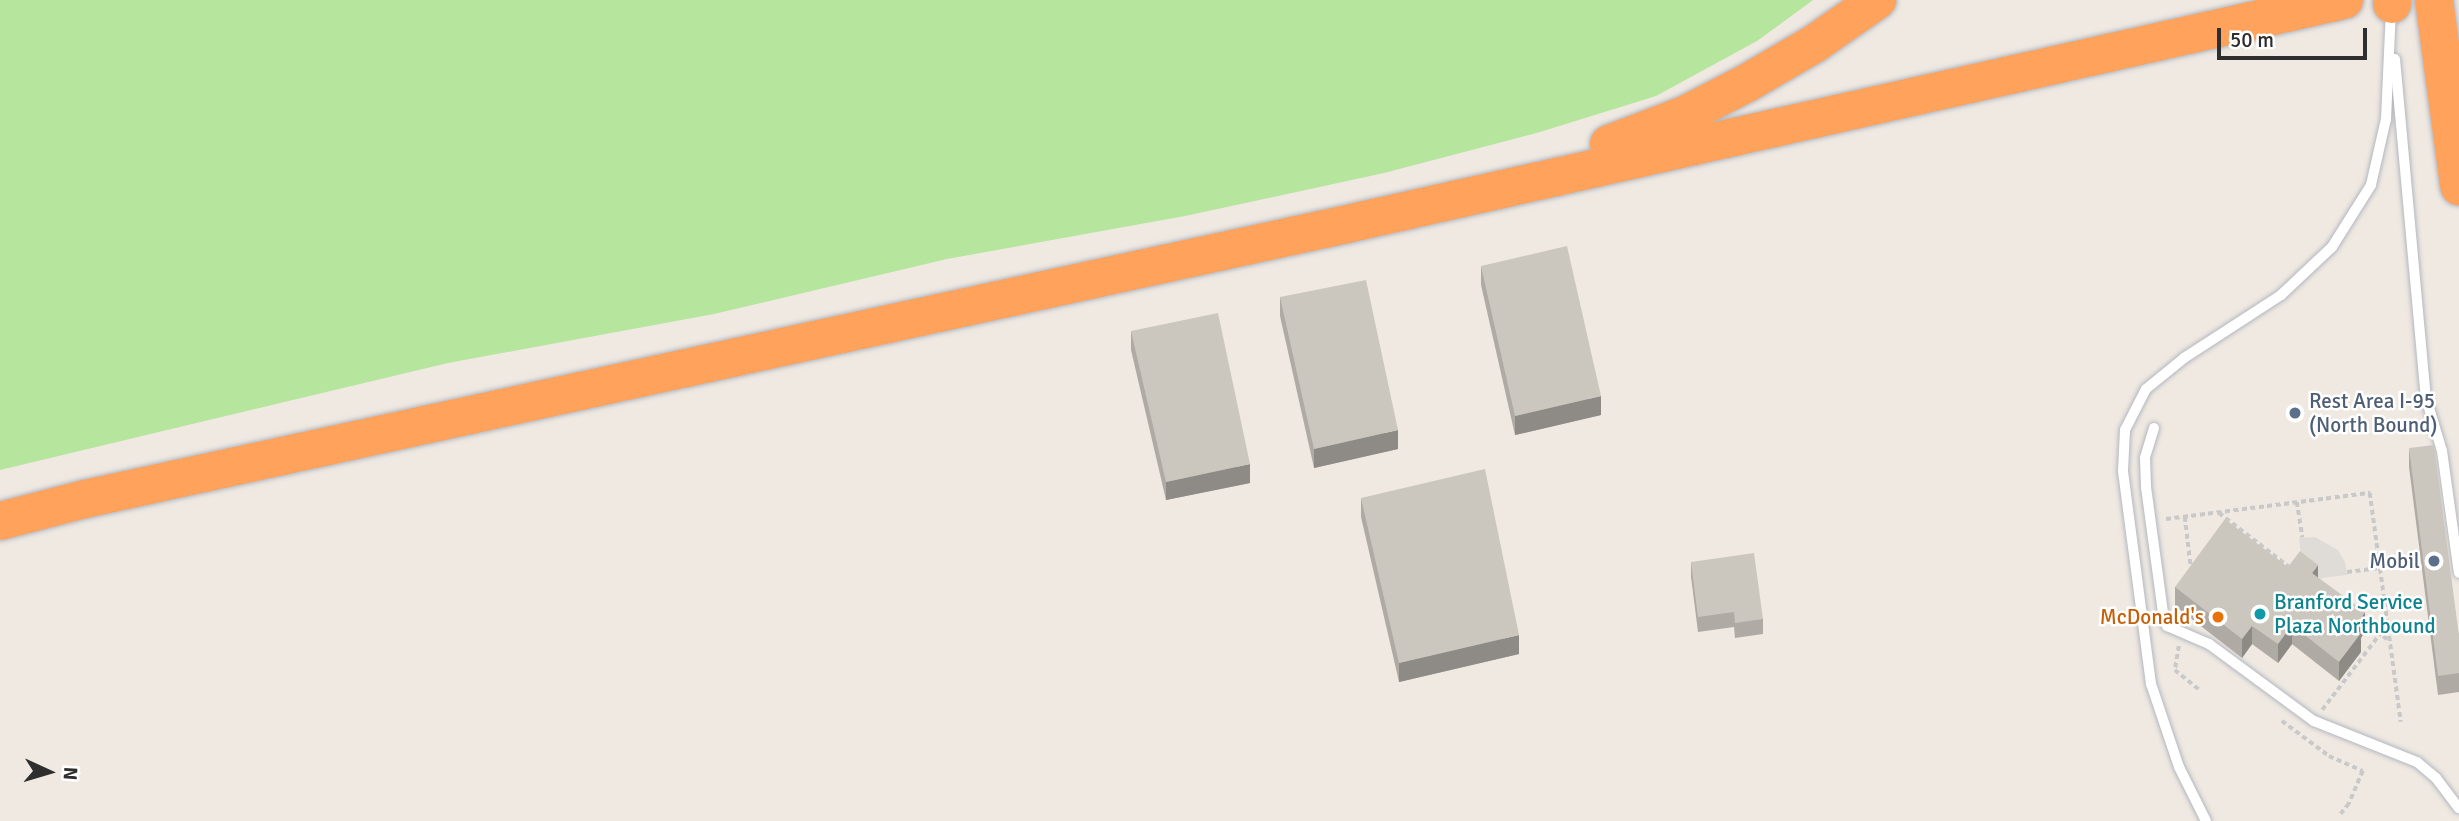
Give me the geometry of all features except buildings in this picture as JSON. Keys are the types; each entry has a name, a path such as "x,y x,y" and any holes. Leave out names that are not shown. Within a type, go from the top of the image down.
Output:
{"highway":[{"path":"0,504 1565,156 1627,139 1716,99 1802,51 1877,0"},
{"path":"0,521 85,499 1347,224 2344,0"},
{"path":"2434,0 2459,186"}],"lane":[{"path":"2392,2 2400,134 2426,398 2442,452 2459,573"},
{"path":"2206,821 2169,743 2151,684 2123,471 2125,430 2146,389 2184,358 2281,295 2332,247 2371,185 2386,118 2392,2"},
{"path":"2154,428 2146,458 2146,488 2164,620 2172,629 2209,644 2314,721 2417,762 2436,778 2459,808"}],"path":[{"path":"2166,519 2370,493 2401,722"},
{"path":"2297,502 2303,538"},
{"path":"2219,513 2298,573"},
{"path":"2185,517 2192,568 2204,566"},
{"path":"2347,572 2380,568"},
{"path":"2358,618 2390,641"},
{"path":"2183,634 2177,652 2180,653 2174,662 2175,670 2201,691"},
{"path":"2303,738 2379,634"},
{"path":"2283,722 2336,761 2362,771 2349,804 2341,814"}],"green space":[{"path":"0,0 1813,0 1757,41 1656,96 1540,132 1384,173 1185,216 947,259 714,314 448,363 0,470"}],"shaded area":[{"path":"2315,537 2338,550 2345,562 2347,575 2322,578 2318,584 2302,563 2299,538"}],"place":[{"name":"Rest Area I-95 (North Bound)","path":"2295,413"},
{"name":"Mobil","path":"2434,561"},
{"name":"Branford Service Plaza Northbound","path":"2260,614"},
{"name":"McDonald's","path":"2218,617"}]}
